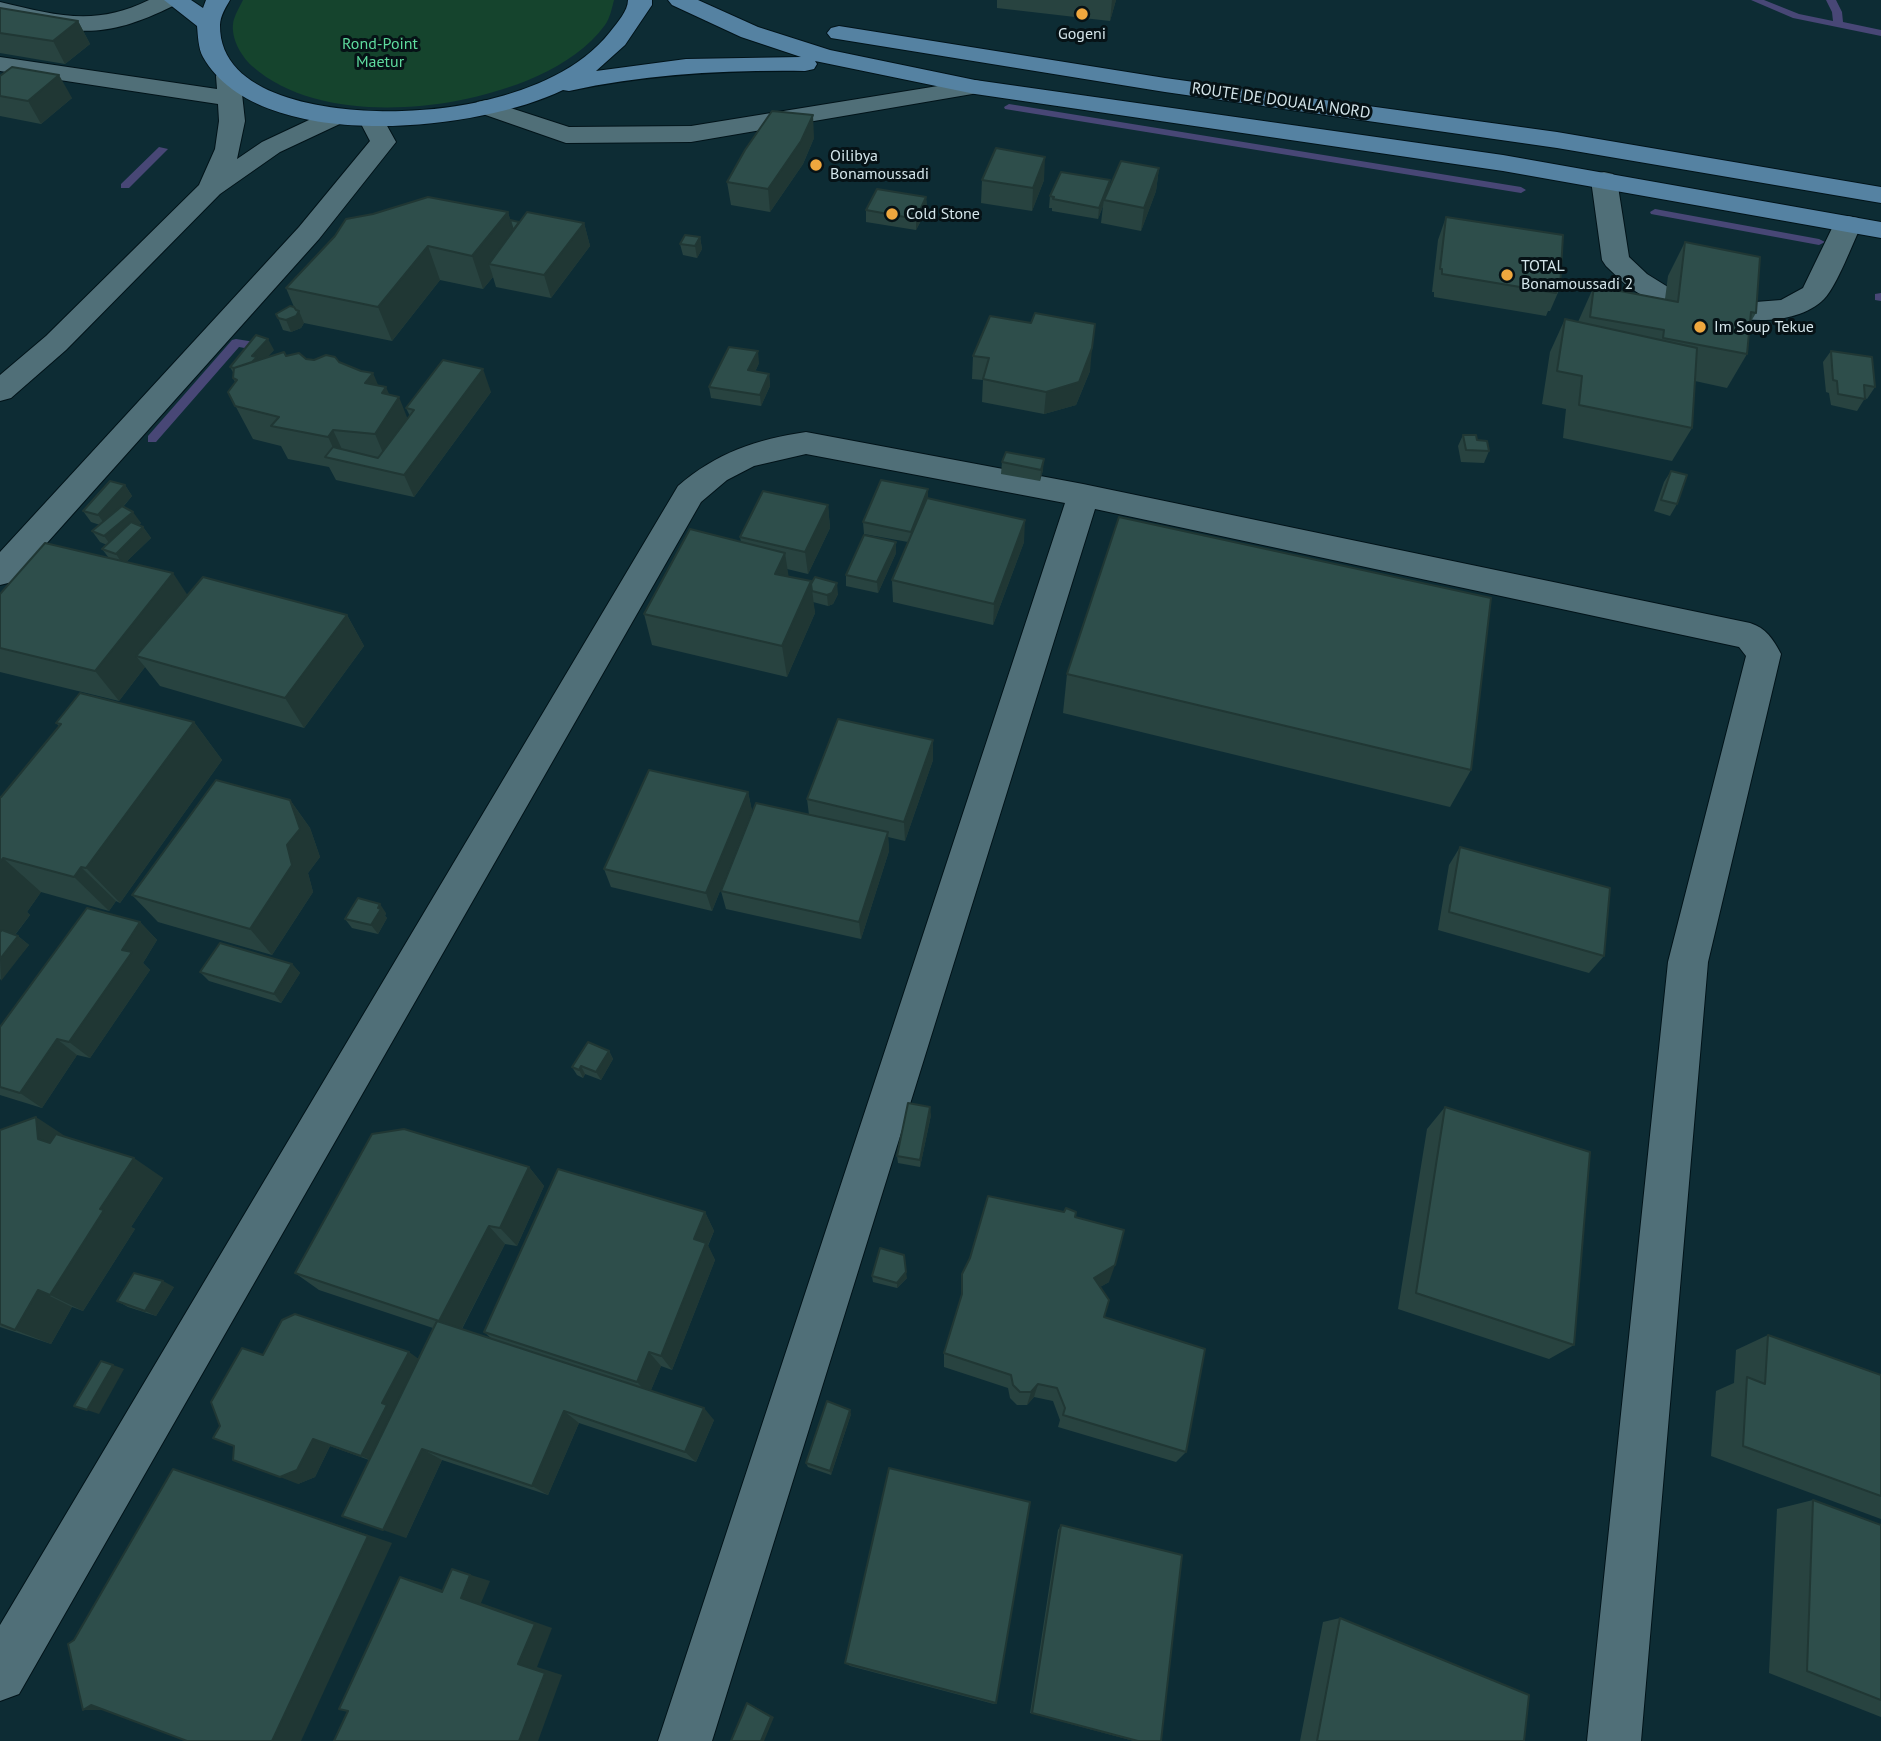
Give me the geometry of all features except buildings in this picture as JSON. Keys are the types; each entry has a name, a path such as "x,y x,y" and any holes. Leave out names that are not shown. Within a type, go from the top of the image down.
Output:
{"main road":[{"path":"176,0 208,23"},
{"path":"218,0 208,23 211,50 229,87 272,102 335,117 372,120 429,117 486,107 597,77 672,65 737,62 810,64 908,74"},
{"path":"531,94 584,68 621,37 640,5 640,0"},
{"path":"681,1 732,27 782,44 908,74"},
{"name":"ROUTE DE DOUALA NORD","path":"681,1 856,37 1165,85 1557,140 1881,195"},
{"name":"ROUTE DE DOUALA NORD","path":"908,74 975,87 1503,163 1881,230"}],"street":[{"path":"0,9 54,22 93,26 124,20 167,0"},
{"path":"93,26 96,52 106,81"},
{"path":"0,64 106,81 229,87 232,121 228,149 211,188"},
{"path":"486,107 566,135 691,134 975,87"},
{"path":"0,391 56,343 211,188 271,146 335,117"},
{"path":"0,573 317,223 383,142 372,120"},
{"path":"1604,180 1616,260 1637,280 1666,298"},
{"path":"1740,310 1787,309 1814,293 1848,224"},
{"path":"0,1675 689,494 711,473 740,457 775,447 806,443 1083,495 1750,636 1764,654 1688,962 1614,1741"},
{"path":"685,1741 1083,495"}],"green space":[{"name":"Rond-Point Maetur","path":"243,0 614,0 607,22 592,40 558,66 538,76 497,91 456,101 377,107 349,105 297,93 252,66 240,51 233,32 234,19"}],"waterway":[{"path":"1756,0 1796,16 1881,33"},
{"path":"1831,0 1837,12 1838,24"},
{"path":"1009,107 1521,190"},
{"path":"125,186 163,149"},
{"path":"1655,212 1819,242"},
{"path":"152,439 236,343 261,347"}],"place":[{"name":"Gogeni","path":"1082,14"},
{"name":"Oilibya Bonamoussadi","path":"816,165"},
{"name":"Cold Stone","path":"892,214"},
{"name":"TOTAL Bonamoussadi 2","path":"1507,275"},
{"name":"Im Soup Tekue","path":"1700,327"}]}
